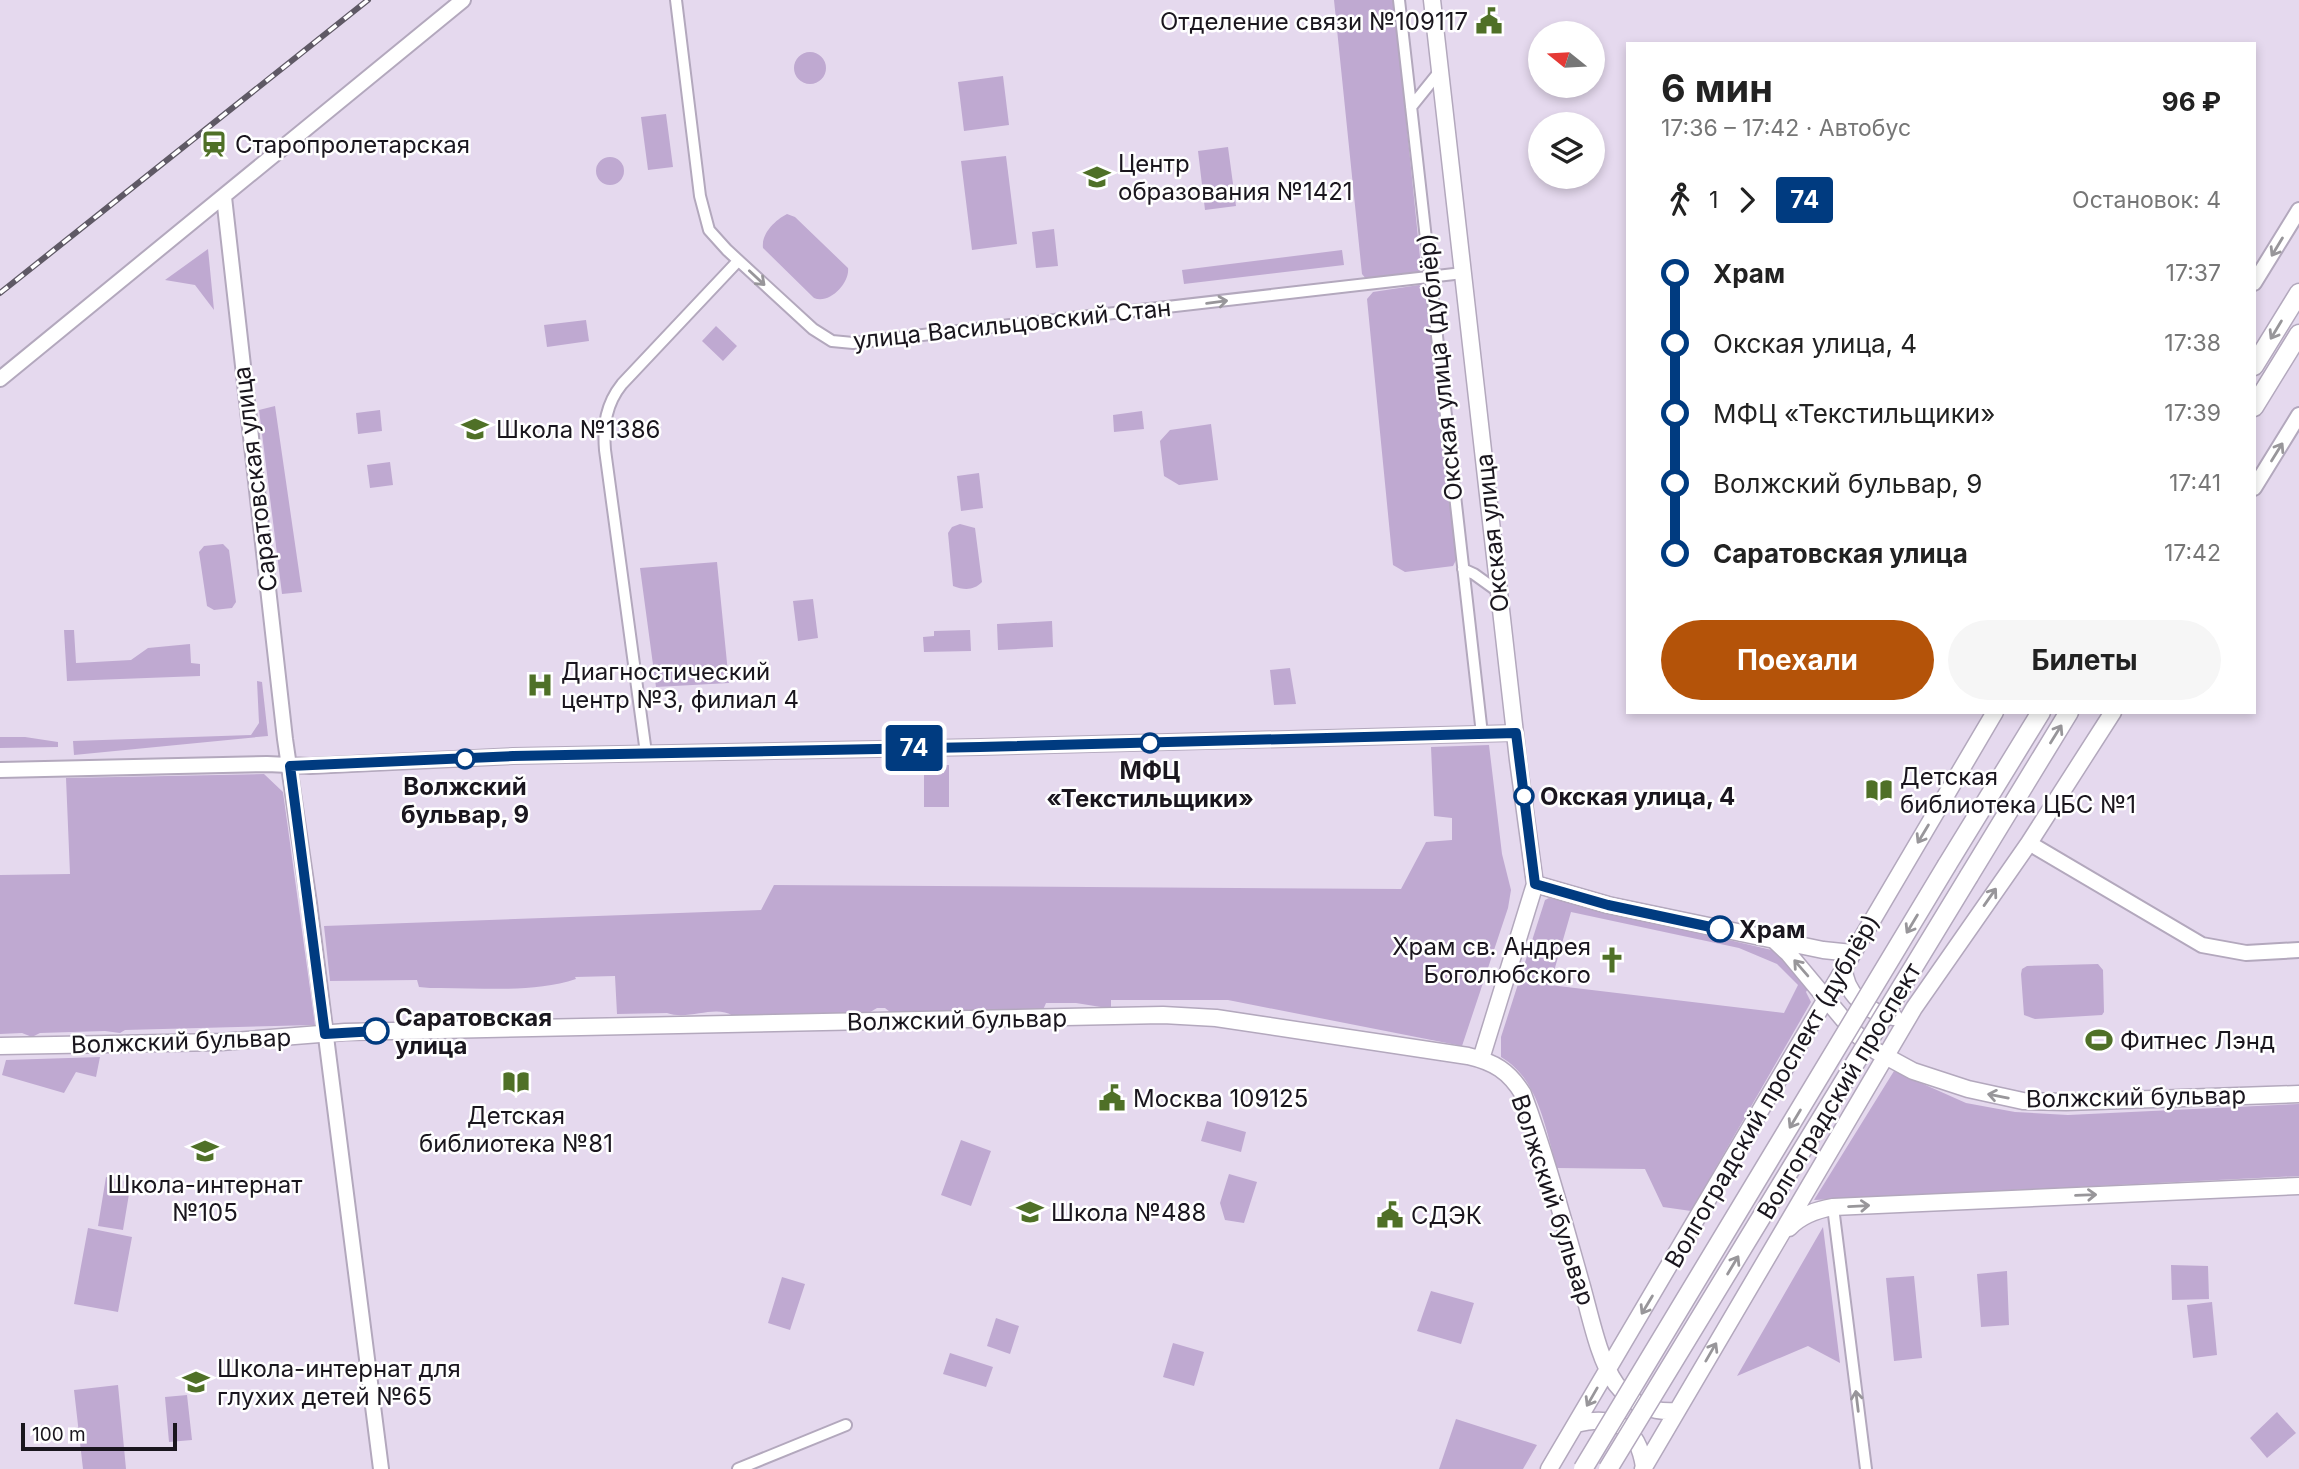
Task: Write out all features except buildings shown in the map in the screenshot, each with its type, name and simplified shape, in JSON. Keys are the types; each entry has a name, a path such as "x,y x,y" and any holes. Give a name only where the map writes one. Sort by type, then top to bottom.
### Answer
{"main road":[{"name":"Окская улица","path":"1432,0 1535,884 1482,1059"},
{"path":"2256,363 2299,293"},
{"path":"2256,404 2299,334"},
{"name":"Волгоградский проспект (дублёр)","path":"1549,1469 1994,714"},
{"name":"Волгоградский проспект","path":"1583,1469 2039,714"},
{"name":"Волгоградский проспект","path":"1608,1469 2068,714"},
{"path":"1644,1468 1911,1013 2029,842 2112,714"},
{"path":"1535,884 1608,905 1774,940 1848,960 1844,976 1849,989 1872,1010 1892,1017 1911,1013"},
{"name":"Волжский бульвар","path":"1774,940 1853,1031 1885,1057 1913,1071 1968,1089 2023,1101 2119,1102 2299,1094"},
{"name":"Волжский бульвар","path":"0,1046 220,1042 325,1034 1185,1016 1240,1021 1482,1059 1502,1069 1523,1094 1608,1369 1616,1384 1632,1399 1652,1410 1677,1411"},
{"path":"1777,1240 1797,1219 1833,1208 2299,1186"},
{"path":"1576,1424 1605,1420 1624,1427 1638,1441 1644,1468"}],"street":[{"path":"0,379 463,0"},
{"name":"улица Васильцовский Стан","path":"676,0 703,211 713,236 813,330 832,341 845,343 1463,273"},
{"name":"Окская улица (дублёр)","path":"1399,0 1482,734"},
{"path":"1411,107 1440,71"},
{"name":"Саратовская улица","path":"224,197 285,738 381,1469"},
{"path":"2256,280 2299,210"},
{"path":"646,754 605,450 606,416 611,401 622,384 738,261"},
{"path":"2256,485 2299,415"},
{"path":"1463,569 1499,592"},
{"path":"0,770 290,766 513,756 1516,733"},
{"path":"2029,842 2203,945 2246,953 2299,950"},
{"path":"1833,1208 1866,1469"},
{"path":"738,1469 846,1425"}],"shaded area":[{"path":"1334,0 1394,0 1421,267 1416,274 1367,280 1362,274"},
{"path":"810,52 822,56 826,68 822,80 810,84 798,80 794,68 798,56"},
{"path":"1003,76 1009,125 964,131 958,82"},
{"path":"666,114 673,167 648,170 641,117"},
{"path":"1228,147 1236,206 1205,210 1198,151"},
{"path":"1006,156 1017,244 972,250 961,161"},
{"path":"610,157 620,161 624,171 620,181 610,185 600,181 596,171 600,161"},
{"path":"787,214 795,217 848,268 846,280 832,296 814,298 763,248 764,238 770,228"},
{"path":"1054,229 1058,266 1036,268 1032,232"},
{"path":"208,249 214,310 195,285 165,280"},
{"path":"1342,250 1344,265 1184,284 1182,270"},
{"path":"1419,285 1427,290 1458,556 1453,566 1405,572 1393,565 1367,299 1373,292"},
{"path":"586,320 589,341 547,347 544,325"},
{"path":"716,326 737,346 723,361 702,341"},
{"path":"275,406 302,592 282,594 259,410"},
{"path":"380,410 382,431 358,434 356,413"},
{"path":"1142,411 1144,429 1114,432 1113,415"},
{"path":"1211,424 1218,480 1179,485 1164,476 1160,441 1170,430"},
{"path":"390,462 393,485 370,488 367,465"},
{"path":"979,473 983,508 961,511 957,476"},
{"path":"960,524 975,528 982,582 968,589 953,586 948,533 952,527"},
{"path":"223,544 229,550 236,602 232,608 214,610 207,606 199,552 204,546"},
{"path":"717,562 729,683 656,687 640,568"},
{"path":"813,599 818,638 798,641 793,601"},
{"path":"1052,621 1053,647 998,650 997,624"},
{"path":"64,630 74,630 76,663 131,660 148,648 190,644 191,663 200,664 200,676 67,681"},
{"path":"970,630 971,651 924,652 923,637 934,636 934,631"},
{"path":"1290,668 1296,704 1274,705 1270,670"},
{"path":"257,681 262,682 268,736 74,755 73,741 251,735 259,723"},
{"path":"0,737 25,737 58,742 58,747 0,748"},
{"path":"1489,745 1502,854 1511,890 1508,908 1462,1046 1228,1000 1111,1000 1111,1007 1107,1008 1076,1003 1046,1003 1043,1010 1005,1012 996,1009 983,1014 966,1010 946,1014 937,1011 895,1016 885,1008 877,1008 862,1017 800,1019 787,1014 733,1016 718,1012 684,1015 617,1014 615,976 575,977 576,979 559,984 504,989 419,987 417,980 330,981 324,926 761,910 774,885 1401,889 1426,842 1452,840 1452,818 1434,816 1431,747"},
{"path":"949,765 949,807 924,807 924,766"},
{"path":"264,774 283,792 315,1025 125,1030 120,1033 40,1033 32,1037 22,1033 0,1034 0,875 70,874 66,778"},
{"path":"1549,898 1776,951 1809,987 1806,992 1811,1002 1691,1211 1663,1207 1645,1169 1557,1168 1539,1106 1532,1092 1514,1066 1501,1057 1501,1037 1545,900","holes":["1571,912 1739,948 1777,964 1798,985 1784,1013 1550,985"]},
{"path":"2098,964 2103,970 2102,1015 2035,1019 2024,1015 2022,969 2027,966"},
{"path":"100,1057 96,1077 76,1072 64,1093 2,1075 6,1060"},
{"path":"1894,1071 1966,1103 2015,1112 2068,1115 2299,1104 2299,1176 1814,1200"},
{"path":"1207,1121 1246,1132 1241,1152 1201,1141"},
{"path":"961,1140 991,1151 971,1206 941,1195"},
{"path":"1229,1174 1257,1182 1244,1223 1225,1220 1220,1203"},
{"path":"106,1177 131,1182 123,1230 98,1226"},
{"path":"1823,1227 1840,1363 1808,1346 1737,1376"},
{"path":"88,1228 132,1237 118,1312 74,1304"},
{"path":"2171,1265 2208,1266 2209,1299 2172,1300"},
{"path":"2007,1271 2009,1325 1981,1327 1977,1274"},
{"path":"1914,1276 1922,1358 1894,1361 1886,1278"},
{"path":"782,1277 805,1284 790,1330 768,1323"},
{"path":"1431,1291 1474,1303 1461,1344 1417,1331"},
{"path":"2212,1302 2217,1355 2193,1358 2187,1305"},
{"path":"996,1318 1019,1326 1010,1354 987,1346"},
{"path":"1173,1343 1204,1352 1194,1386 1163,1377"},
{"path":"950,1353 993,1367 986,1387 943,1374"},
{"path":"118,1385 126,1469 83,1469 74,1390"},
{"path":"187,1395 192,1440 169,1442 165,1397"},
{"path":"2277,1412 2296,1433 2267,1458 2250,1438"},
{"path":"1456,1419 1537,1445 1523,1469 1439,1469"}],"railway":[{"path":"0,293 368,0"}],"bus line":[{"name":"74","path":"376,1031 325,1034 290,766 513,756 1516,733 1535,884 1608,905 1720,929"}],"place":[{"name":"Отделение связи №109117","path":"1489,21"},
{"name":"Старопролетарская","path":"214,144"},
{"name":"Центр образования №1421","path":"1097,177"},
{"name":"Школа №1386","path":"475,429"},
{"name":"Диагностический центр №3, филиал 4","path":"540,685"},
{"name":"МФЦ «Текстильщики»","path":"1150,743"},
{"name":"Волжский бульвар, 9","path":"465,759"},
{"name":"Детская библиотека ЦБС №1","path":"1879,790"},
{"name":"Окская улица, 4","path":"1524,796"},
{"name":"Храм","path":"1720,929"},
{"name":"Храм св. Андрея Боголюбского","path":"1612,960"},
{"name":"Саратовская улица","path":"376,1031"},
{"name":"Фитнес Лэнд","path":"2099,1040"},
{"name":"Детская библиотека №81","path":"516,1082"},
{"name":"Москва 109125","path":"1112,1098"},
{"name":"Школа-интернат №105","path":"205,1151"},
{"name":"Школа №488","path":"1030,1212"},
{"name":"СДЭК","path":"1390,1215"},
{"name":"Школа-интернат для глухих детей №65","path":"196,1382"}]}
